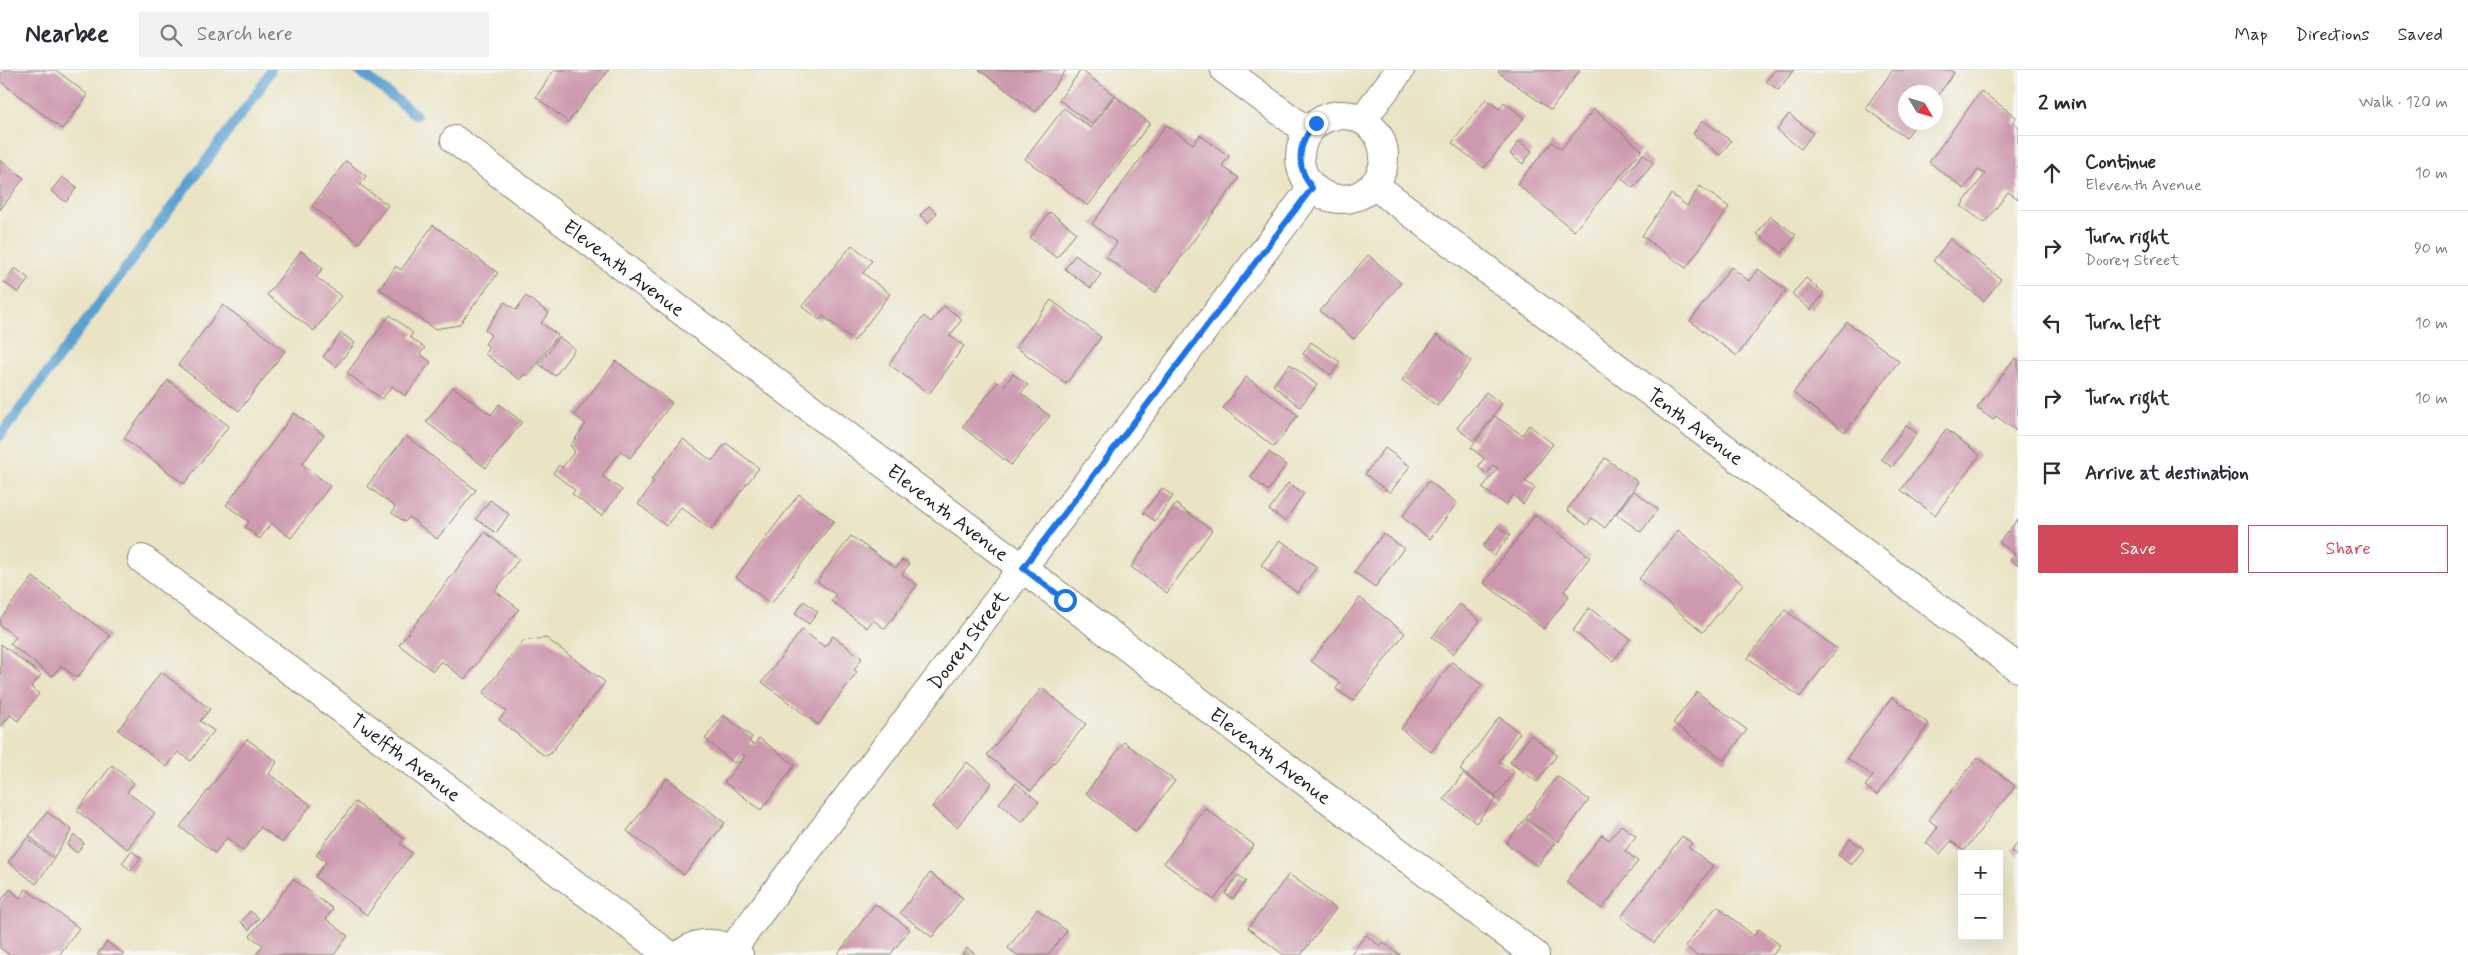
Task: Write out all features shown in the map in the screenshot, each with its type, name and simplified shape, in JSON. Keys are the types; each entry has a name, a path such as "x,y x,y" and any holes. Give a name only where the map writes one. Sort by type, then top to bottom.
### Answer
{"street":[{"path":"1225,70 1308,132"},
{"path":"1362,120 1400,70"},
{"path":"1351,115 1373,127 1384,150 1384,162 1374,185 1363,194 1350,199 1337,199 1323,195 1312,188 1300,167 1301,149 1308,132 1316,123 1327,117 1351,115"},
{"name":"Eleventh Avenue","path":"455,140 1535,955"},
{"name":"Tenth Avenue","path":"1374,185 2018,668"},
{"name":"Doorey Street","path":"735,952 1023,568 1312,188"},
{"name":"Twelfth Avenue","path":"142,559 669,955"},
{"path":"681,955 696,946 708,943 720,944 735,952"}],"building":[{"path":"4,70 56,70 88,95 62,129 0,81 0,75"},
{"path":"554,70 609,70 568,122 536,97"},
{"path":"979,70 1066,70 1036,112"},
{"path":"1081,70 1114,95 1092,124 1059,100"},
{"path":"1499,70 1580,70 1551,110 1498,72"},
{"path":"1775,70 1794,70 1778,90 1766,81"},
{"path":"1893,70 1950,70 1954,73 1943,88 1943,85 1898,85 1898,130 1912,130 1906,138 1865,108"},
{"path":"1981,91 2016,117 2013,122 2018,126 2018,199 2008,192 1985,223 1961,206 1985,174 1978,170 1964,189 1929,162"},
{"path":"1115,96 1150,123 1088,206 1025,159 1064,108 1091,128"},
{"path":"1486,99 1499,109 1504,102 1524,118 1484,168 1452,143"},
{"path":"1594,109 1642,150 1574,231 1517,184 1552,142 1561,149"},
{"path":"1789,114 1813,133 1801,149 1777,130"},
{"path":"1703,120 1731,141 1720,155 1693,134"},
{"path":"1166,125 1193,144 1200,135 1229,156 1222,166 1239,178 1155,293 1106,257 1117,243 1092,224"},
{"path":"1519,141 1532,151 1523,164 1510,154"},
{"path":"1643,154 1654,163 1633,188 1622,179"},
{"path":"0,160 24,178 0,210"},
{"path":"346,161 366,176 360,185 388,205 359,243 312,206"},
{"path":"62,177 77,187 66,202 51,191"},
{"path":"1700,186 1729,207 1686,268 1642,236 1671,194 1687,206"},
{"path":"929,206 937,213 928,223 920,215"},
{"path":"1050,212 1076,232 1057,258 1030,238"},
{"path":"1770,216 1796,235 1782,253 1757,234"},
{"path":"433,225 498,273 459,325 434,329 380,289 396,266 401,270"},
{"path":"1950,239 2001,279 1984,301 1933,261"},
{"path":"852,245 872,261 863,273 890,294 854,341 823,316 820,320 802,306"},
{"path":"301,251 323,268 316,277 341,296 314,331 267,295"},
{"path":"1075,255 1101,274 1091,288 1065,269"},
{"path":"1368,255 1401,283 1354,339 1320,311"},
{"path":"1731,267 1749,281 1758,269 1786,290 1737,356 1690,321"},
{"path":"15,268 29,279 18,293 4,282"},
{"path":"1806,278 1824,293 1811,310 1792,294"},
{"path":"526,296 549,313 541,323 558,335 527,376 524,374 520,380 485,354 489,347 485,344 491,335 485,330 505,302 516,310"},
{"path":"1051,300 1101,337 1066,384 1016,347"},
{"path":"223,305 285,351 239,411 178,365"},
{"path":"944,306 962,319 950,336 964,346 929,394 889,364 924,316 931,322"},
{"path":"390,315 413,333 410,337 425,348 420,354 431,362 405,396 392,386 382,399 347,373"},
{"path":"1847,322 1899,361 1845,432 1793,393"},
{"path":"341,333 355,343 336,367 323,357"},
{"path":"1437,335 1471,361 1437,406 1402,380"},
{"path":"559,337 575,349 555,376 539,364"},
{"path":"1311,342 1340,362 1331,375 1303,354"},
{"path":"2015,358 2018,360 2018,432 1996,416 1993,420 1977,408"},
{"path":"616,361 672,403 630,458 621,451 602,476 622,490 602,516 572,494 575,490 553,473 559,465 562,468 575,451 570,446 586,424 574,415"},
{"path":"1290,364 1317,385 1300,407 1273,385"},
{"path":"1013,374 1028,385 1021,393 1050,416 1011,465 962,427 998,382 1003,387"},
{"path":"1246,377 1298,415 1274,447 1223,408"},
{"path":"168,380 229,426 184,484 124,438"},
{"path":"453,387 491,415 499,404 522,422 486,468 426,422"},
{"path":"1486,392 1502,404 1474,441 1457,428"},
{"path":"294,413 324,435 302,464 330,486 291,538 271,523 260,539 245,527 249,522 226,505"},
{"path":"1495,416 1522,435 1529,425 1553,444 1525,481 1535,488 1523,504 1513,495 1506,505 1482,488 1498,468 1493,465 1487,474 1478,467 1484,458 1471,448"},
{"path":"1906,425 1917,433 1892,467 1881,459"},
{"path":"1946,429 1980,455 1935,515 1901,490"},
{"path":"406,436 476,490 437,539 409,517 405,522 392,513 395,507 367,486"},
{"path":"683,439 712,461 726,443 759,468 711,530 681,507 666,526 638,504 654,482 651,480"},
{"path":"1385,448 1410,466 1390,493 1365,474"},
{"path":"1269,452 1286,465 1268,491 1250,477"},
{"path":"1605,458 1638,482 1605,528 1592,518 1587,525 1567,510"},
{"path":"1429,481 1457,503 1430,539 1402,517"},
{"path":"1288,483 1304,493 1285,521 1269,510"},
{"path":"1162,488 1173,496 1155,521 1143,513"},
{"path":"1634,491 1658,509 1641,532 1616,514"},
{"path":"799,494 834,521 771,604 736,577"},
{"path":"490,500 509,514 496,533 476,519"},
{"path":"1176,504 1212,530 1167,593 1131,567"},
{"path":"1535,515 1590,557 1564,591 1569,596 1544,629 1484,583"},
{"path":"2018,519 2017,565 2010,560 2015,554 1999,542"},
{"path":"1498,526 1510,535 1494,556 1483,547"},
{"path":"1678,530 1743,584 1703,632 1639,579"},
{"path":"485,532 519,559 495,591 519,609 465,679 441,661 433,671 399,645"},
{"path":"1383,534 1404,548 1375,587 1354,572"},
{"path":"851,536 896,568 902,560 909,564 902,574 917,585 885,629 873,620 867,628 831,601 836,595 817,581"},
{"path":"1280,540 1317,567 1297,593 1261,565"},
{"path":"33,577 110,636 77,678 61,666 52,676 10,644 16,637 0,625 0,619"},
{"path":"1360,598 1405,633 1353,701 1336,689 1340,683 1311,661"},
{"path":"804,601 818,612 809,624 795,614"},
{"path":"1460,604 1480,621 1453,654 1432,637"},
{"path":"1589,608 1630,639 1613,661 1573,631"},
{"path":"1785,610 1837,649 1800,697 1748,658"},
{"path":"802,630 825,647 833,636 862,658 854,670 857,672 818,725 762,682"},
{"path":"546,638 605,682 550,754 545,756 499,720 506,711 483,693 523,641"},
{"path":"1,644 41,675 31,687 39,694 18,721 10,715 0,728"},
{"path":"1452,662 1482,685 1431,752 1401,729"},
{"path":"161,672 210,709 200,721 214,731 191,761 178,752 167,767 118,730"},
{"path":"1042,688 1086,724 1031,791 987,755"},
{"path":"1697,692 1747,730 1724,760 1673,723"},
{"path":"1892,697 1929,724 1877,795 1865,786 1873,776 1847,758"},
{"path":"723,715 752,737 749,742 754,745 759,738 795,765 761,810 724,782 745,756 741,754 734,763 705,739"},
{"path":"1499,717 1520,733 1499,761 1514,772 1496,796 1460,770"},
{"path":"1531,735 1557,755 1537,782 1510,762"},
{"path":"247,739 277,762 269,774 311,805 282,843 261,827 243,851 227,838 215,853 180,827"},
{"path":"1124,742 1175,781 1136,832 1086,793"},
{"path":"1978,757 2015,786 1965,850 1951,841 1940,854 1926,843 1938,827 1929,820"},
{"path":"967,762 992,783 957,827 932,807"},
{"path":"112,765 134,783 127,792 155,813 127,849 77,811"},
{"path":"1463,774 1496,798 1476,823 1444,799"},
{"path":"1557,776 1589,800 1558,842 1526,818"},
{"path":"667,778 725,823 684,875 627,831"},
{"path":"1016,783 1039,802 1022,822 999,803"},
{"path":"355,802 404,839 400,844 412,853 367,915 315,877 326,862 316,855"},
{"path":"1205,808 1254,845 1214,900 1164,863"},
{"path":"47,812 72,830 54,857 29,836"},
{"path":"1525,819 1555,843 1537,866 1506,843"},
{"path":"1621,825 1636,836 1625,851 1638,861 1602,909 1566,882 1602,835 1609,840"},
{"path":"74,835 84,843 77,853 67,845"},
{"path":"1682,836 1692,843 1688,847 1713,866 1654,943 1621,917"},
{"path":"27,838 54,859 36,884 8,862"},
{"path":"1850,839 1864,849 1851,865 1838,855"},
{"path":"2018,842 2018,857 2011,851"},
{"path":"131,851 141,858 131,871 122,863"},
{"path":"930,873 963,898 932,937 900,913"},
{"path":"1289,874 1336,909 1301,955 1284,955 1248,928"},
{"path":"1238,875 1246,881 1233,899 1225,894"},
{"path":"293,879 333,909 326,919 348,936 334,955 256,955 263,945 250,936"},
{"path":"10,889 20,898 26,889 79,928 59,955 10,955 0,948 0,902"},
{"path":"875,904 910,929 890,955 837,955"},
{"path":"1717,906 1754,936 1759,929 1780,945 1773,955 1696,955 1685,946"},
{"path":"1037,909 1067,931 1048,955 1017,955 1008,948"},
{"path":"250,911 259,918 249,930 241,922"},
{"path":"1366,935 1380,946 1383,942 1400,955 1350,955"},
{"path":"107,942 125,955 97,955"},
{"path":"967,948 976,955 962,955"}],"waterway":[{"path":"0,436 257,93 271,70"},
{"path":"358,70 416,115"}],"route":[{"path":"1065,600 1023,568 1312,188 1300,167 1300,154 1302,143 1316,123"}]}
